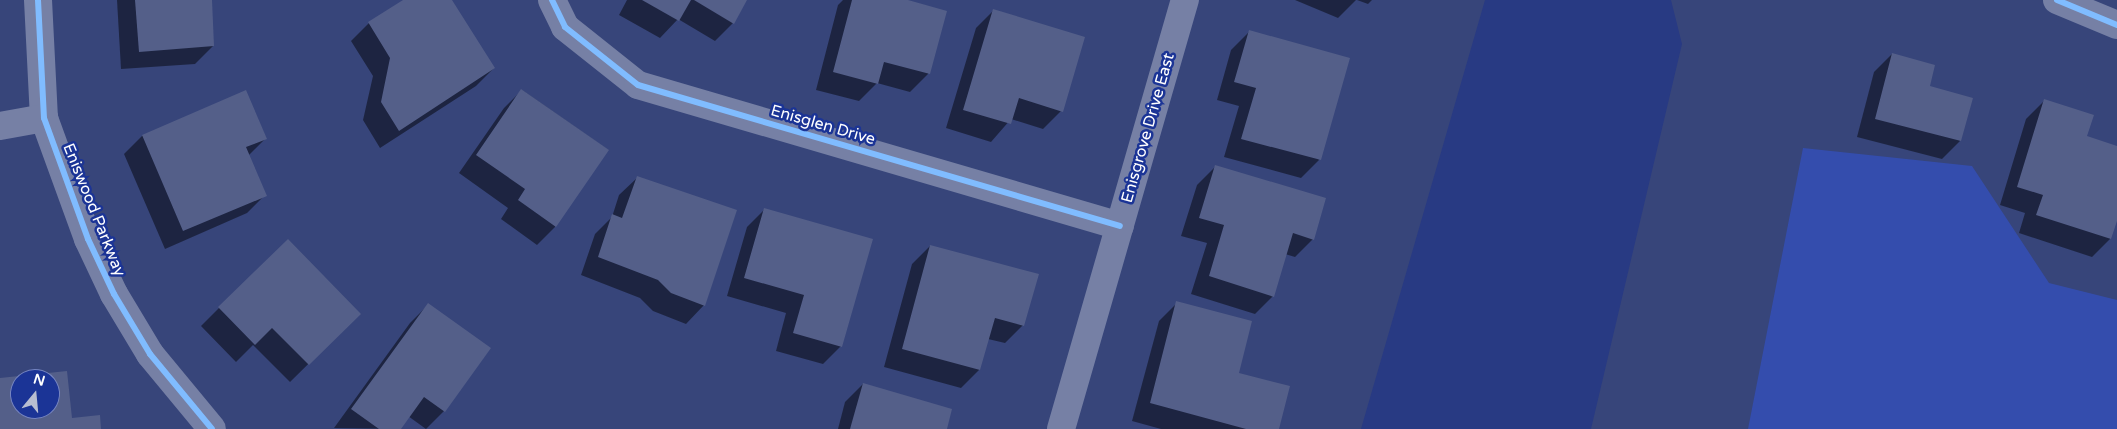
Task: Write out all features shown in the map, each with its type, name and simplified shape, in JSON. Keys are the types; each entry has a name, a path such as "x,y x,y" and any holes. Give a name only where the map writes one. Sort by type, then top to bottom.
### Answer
{"street":[{"name":"Eniswood Parkway","path":"38,0 44,118 88,239 114,294 150,354 212,429"},
{"name":"Enisglen Drive","path":"552,0 564,27 638,85 1120,226"},
{"name":"Enisgrove Drive East","path":"1061,429 1184,0"},
{"path":"2057,0 2117,25"},
{"path":"0,126 44,118"}],"shaded area":[{"path":"1485,0 1671,0 1682,44 1591,429 1361,429"},
{"path":"1803,148 1972,166 2049,283 2117,300 2117,429 1748,429"}],"building":[{"path":"135,0 212,0 214,46 139,52"},
{"path":"403,0 452,0 495,68 399,131 381,102 390,58 368,22"},
{"path":"642,0 691,0 679,21"},
{"path":"694,0 747,0 734,24"},
{"path":"852,0 908,0 947,11 930,74 884,62 878,84 833,72"},
{"path":"993,9 1085,37 1063,112 1019,98 1011,124 963,110"},
{"path":"1249,30 1350,58 1321,160 1241,139 1256,88 1234,82"},
{"path":"1892,53 1935,65 1930,86 1973,98 1961,141 1875,119"},
{"path":"521,89 609,150 556,227 518,200 525,189 476,155"},
{"path":"246,90 267,139 246,147 267,196 183,231 142,135"},
{"path":"2044,99 2094,115 2087,136 2117,146 2117,221 2111,239 2036,215 2043,195 2017,187"},
{"path":"1215,165 1326,198 1314,240 1293,233 1274,297 1209,276 1224,225 1199,218"},
{"path":"637,176 737,210 705,306 671,293 658,280 598,257 612,214 622,218"},
{"path":"764,208 873,239 842,347 793,333 804,295 744,278"},
{"path":"288,239 361,314 309,365 272,328 255,345 218,307"},
{"path":"930,245 1039,274 1024,326 995,318 980,370 902,349"},
{"path":"1176,301 1252,321 1239,373 1290,386 1279,429 1246,429 1150,403"},
{"path":"428,303 491,348 445,412 424,397 401,429 379,429 351,409"},
{"path":"67,371 72,418 100,415 101,429 0,429 0,378 10,377 10,419 60,419 60,372"},
{"path":"863,383 952,409 947,429 850,429"}],"cycle path":[{"path":"38,0 44,118 88,239 114,294 150,354 212,429"},
{"path":"552,0 565,27 638,85 1120,226"},
{"path":"2057,0 2117,25"}]}
